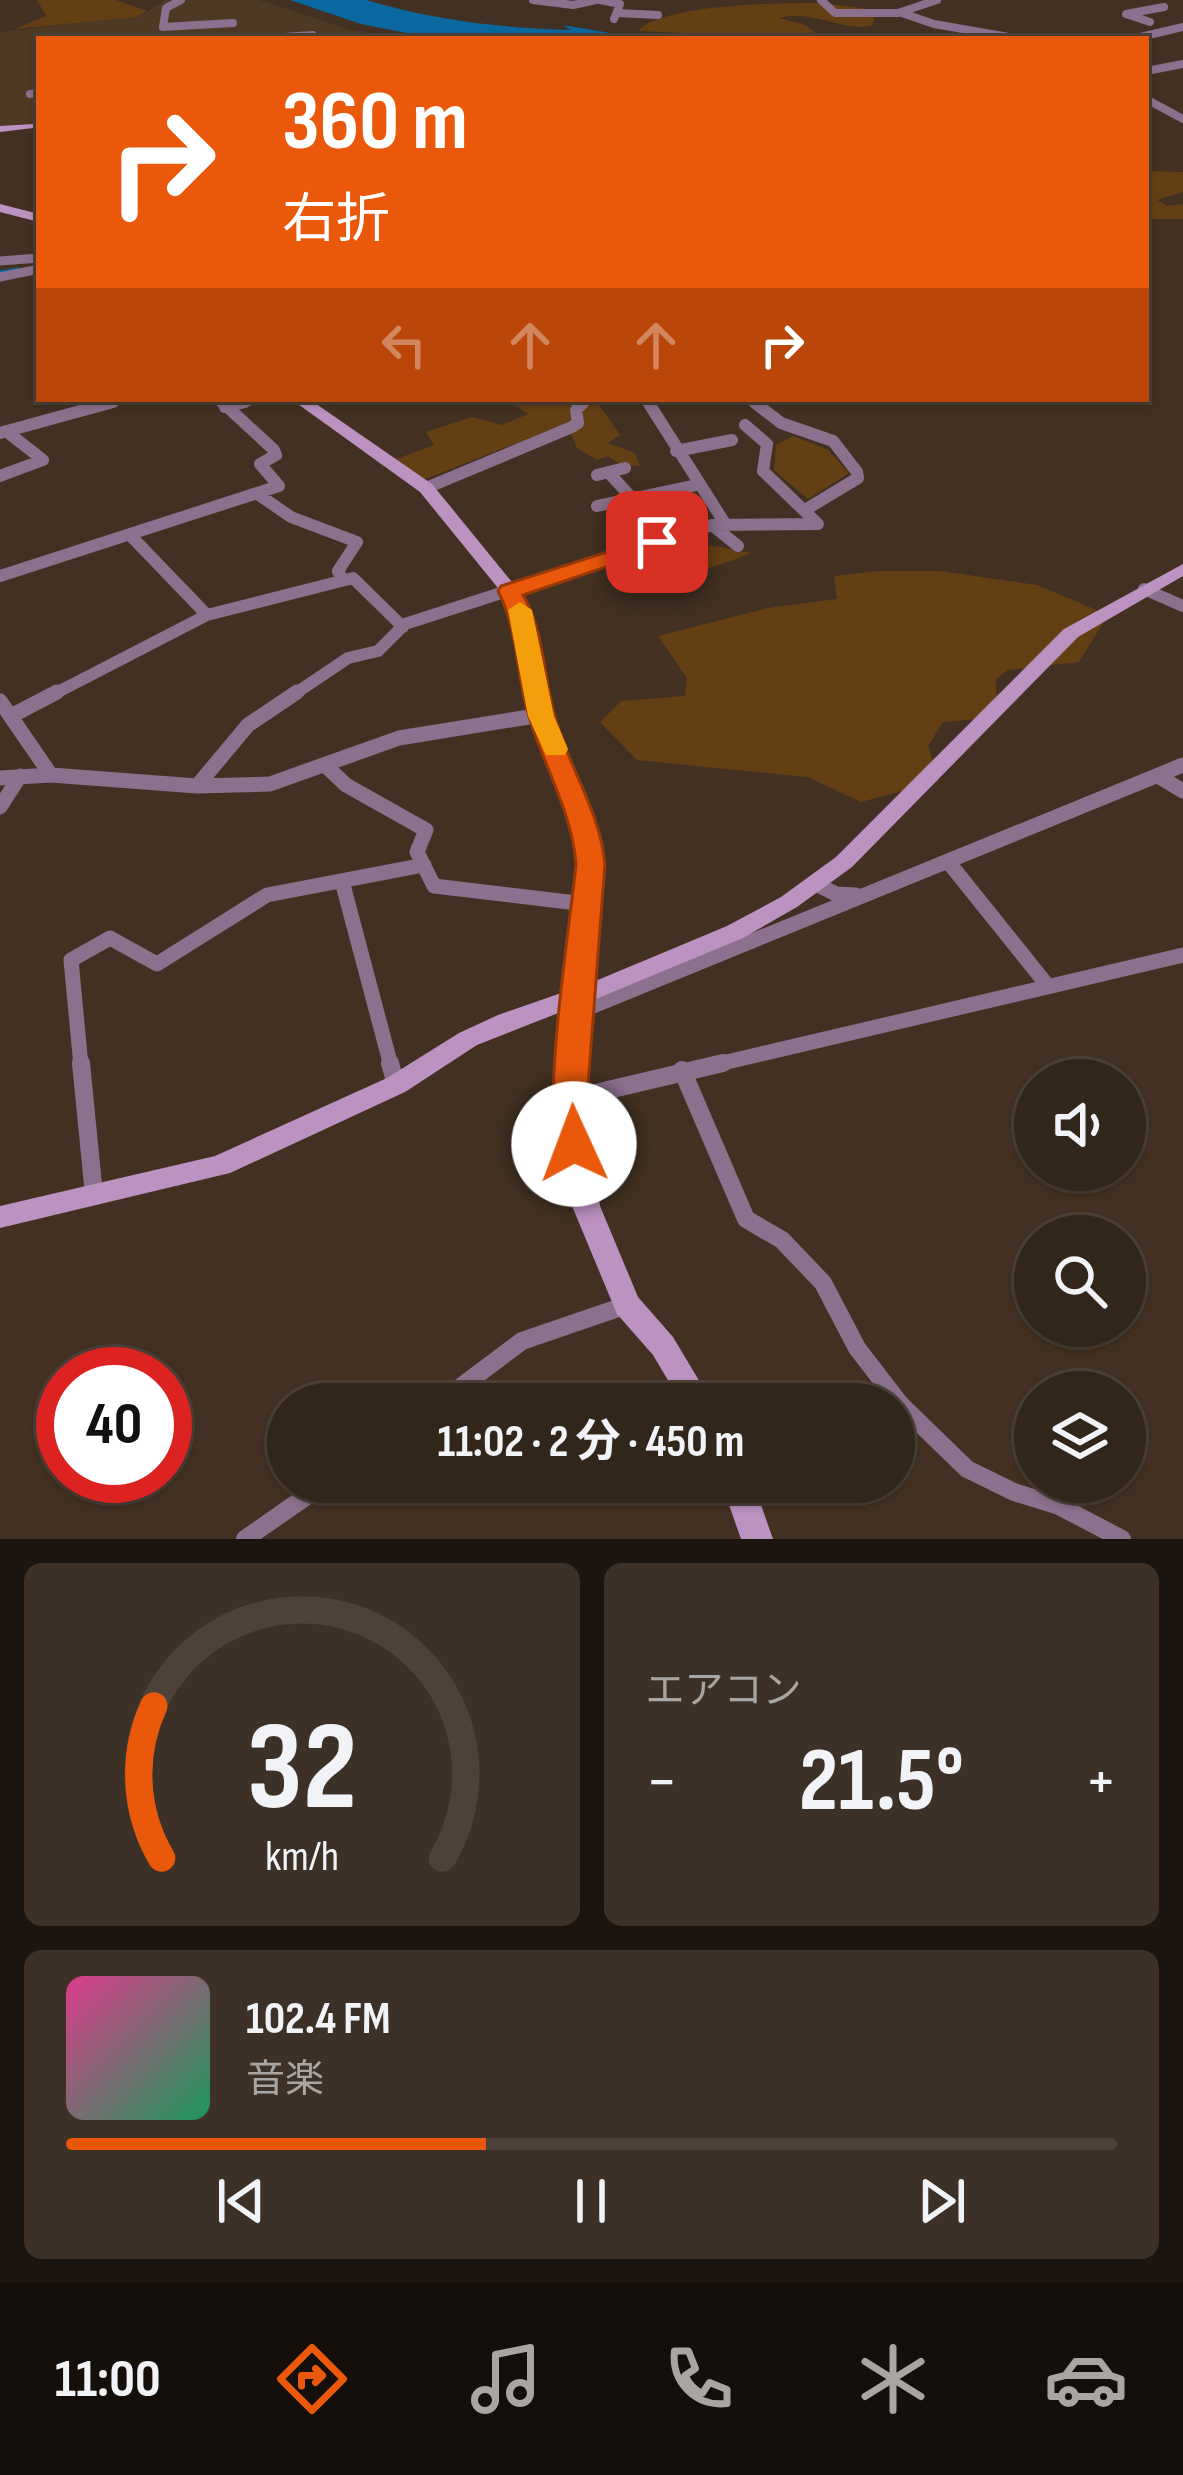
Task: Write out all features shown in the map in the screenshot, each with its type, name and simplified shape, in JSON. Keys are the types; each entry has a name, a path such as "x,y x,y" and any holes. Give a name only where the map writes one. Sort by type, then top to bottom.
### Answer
{"street":[{"path":"181,0 166,8 164,27 233,22"},
{"path":"533,0 573,5 598,0 620,4 615,17 658,15"},
{"path":"821,0 835,13 902,13 934,24 1004,36"},
{"path":"902,13 937,0"},
{"path":"1151,0 1182,21"},
{"path":"1164,7 1126,14 1145,22 1182,21"},
{"path":"1147,10 1182,21"},
{"path":"1140,36 1182,21"},
{"path":"149,22 163,22"},
{"path":"1149,70 1183,64"},
{"path":"1149,101 1183,119"},
{"path":"1169,111 1183,105"},
{"path":"0,128 29,126"},
{"path":"0,208 36,217"},
{"path":"0,269 36,264"},
{"path":"3,432 114,402"},
{"path":"303,402 426,488 510,591 523,616 541,716 588,836 591,864 570,1099 586,1206 627,1305 663,1346 685,1383"},
{"path":"426,488 572,427 578,423 576,410 584,402"},
{"path":"648,402 718,524 738,546"},
{"path":"754,402 781,422 833,442 857,472 858,478 848,486 805,510"},
{"path":"0,576 279,486 260,464 276,454 222,403"},
{"path":"197,786 248,724 348,658 378,651 403,627 718,524 818,524 764,471 766,444 745,425"},
{"path":"0,476 43,460 3,432"},
{"path":"676,451 732,440"},
{"path":"625,468 602,474 631,497"},
{"path":"597,506 697,485"},
{"path":"259,495 291,517 357,542 338,571 342,578"},
{"path":"615,502 657,542"},
{"path":"130,535 207,615"},
{"path":"576,1005 735,932 816,884 844,862 1071,633 1183,569"},
{"path":"10,716 207,615 342,578 353,578 403,627"},
{"path":"1144,589 1183,606"},
{"path":"0,701 51,775"},
{"path":"0,778 51,775 197,786 270,784 430,731 541,716"},
{"path":"816,884 836,894 856,895 950,865 1183,765"},
{"path":"326,766 346,784 426,830 417,852 434,886 585,904"},
{"path":"0,807 20,776"},
{"path":"1159,776 1183,791"},
{"path":"94,1195 71,960 110,938 157,964 267,895 424,865"},
{"path":"950,865 1047,985"},
{"path":"342,881 396,1085"},
{"path":"0,1217 220,1165 396,1085 468,1039 535,1008 576,1005 844,905 856,895"},
{"path":"570,1099 1183,955"},
{"path":"682,1070 746,1219 768,1228 823,1283 857,1348 900,1405 968,1469 1014,1492 1059,1506 1122,1539"},
{"path":"465,1383 522,1341 627,1305"},
{"path":"245,1539 297,1503"},
{"path":"744,1503 757,1539"}],"shaded area":[{"path":"37,0 116,0 147,11 137,17 15,29 46,16"},
{"path":"165,0 259,0 351,30 391,36 36,36 36,128 0,131 0,32 141,16"},
{"path":"818,3 862,8 875,19 871,26 859,27 803,16 779,18 805,25 820,36 638,31 671,15"},
{"path":"1149,171 1183,172 1183,192 1157,200 1167,206 1183,204 1183,219 1149,219"},
{"path":"510,402 597,402 620,435 608,443 635,453 640,466 621,465 608,456 597,460 577,448 571,433 552,429 423,480 394,460 434,445 426,432 472,417 502,425 528,414"},
{"path":"793,436 828,450 849,473 808,499 774,470 776,445"},
{"path":"662,546 715,546 751,553 679,572 606,562"},
{"path":"940,571 1037,585 1108,615 1079,662 1008,670 996,679 997,717 943,722 928,746 939,781 861,802 808,777 637,760 600,722 621,701 685,696 687,678 658,636 768,608 837,599 834,576"}],"water":[{"path":"290,0 366,0 442,18 518,27 571,30 563,25 610,33 708,36 417,35 361,24"}],"waterway":[{"path":"0,272 18,269"}],"slow traffic":[{"path":"520,610 541,716 555,749"}],"route":[{"path":"574,1144 570,1099 591,864 588,836 541,716 523,616 510,591 657,542"}]}
